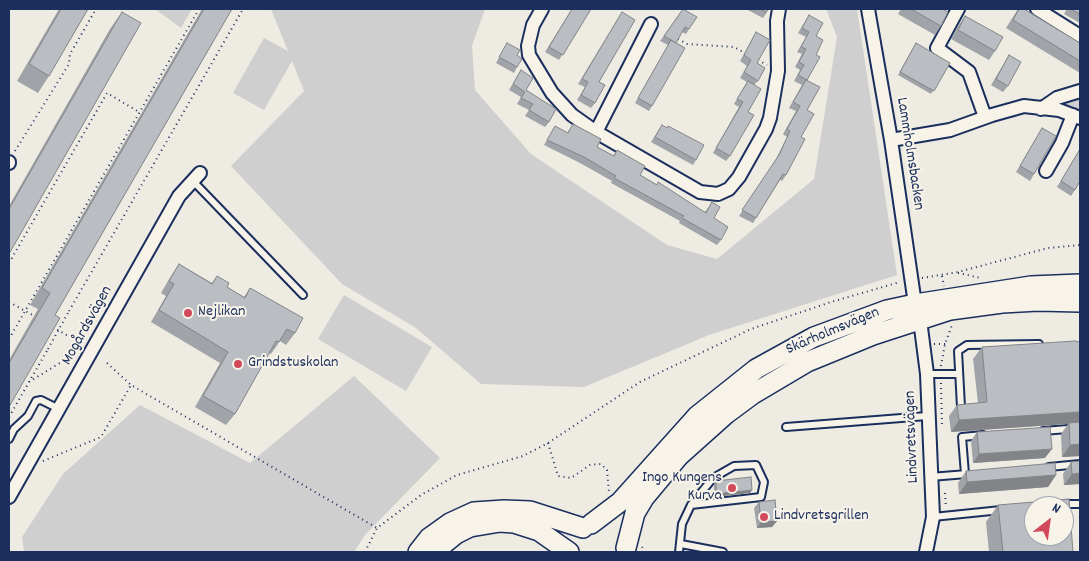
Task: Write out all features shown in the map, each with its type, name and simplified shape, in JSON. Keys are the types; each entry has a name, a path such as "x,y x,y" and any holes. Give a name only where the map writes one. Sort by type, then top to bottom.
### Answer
{"main road":[{"name":"Skärholmsvägen","path":"631,546 635,513 644,498 679,456 726,414 782,376 807,362 873,335 918,312 1030,286 1080,284"},
{"name":"Skärholmsvägen","path":"587,526 620,502 697,416 756,369 786,350 830,330 887,310 918,312 950,310 1038,300 1080,302"},
{"path":"418,552 429,538 450,523 474,512 530,511 587,526"},
{"path":"434,552 456,534 470,527 500,522 514,523 539,531 570,552 576,534 587,526 599,523 614,528 631,546"}],"street":[{"path":"542,9 531,32 528,46 530,56 552,93 572,115 596,132 700,192 718,194 729,189 739,177 766,129 778,71 777,21 779,9"},
{"name":"Lammholmsbacken","path":"868,9 891,140 911,279 918,312"},
{"path":"1037,9 1080,36"},
{"path":"956,10 937,48 969,72 986,117"},
{"path":"596,132 651,24"},
{"path":"1041,109 1058,98 1080,91"},
{"path":"891,140 950,130 1024,106 1058,110 1077,117 1046,171"},
{"name":"Mogårdsvägen","path":"9,497 60,410 179,196 196,177"},
{"name":"Lindvretsvägen","path":"918,312 927,374 927,416 933,517 926,552"}],"lane":[{"path":"196,177 303,295"},
{"path":"961,407 958,352 967,345 1047,345"},
{"path":"927,374 958,374"},
{"path":"9,439 14,429 28,416 36,401 41,400 60,410"},
{"path":"786,427 927,416"},
{"path":"1031,432 1080,428"},
{"path":"964,474 962,437 991,435"},
{"path":"1042,468 1080,464"},
{"path":"679,552 682,524 691,505 712,478 734,466 756,465 764,482 761,497 691,505"},
{"path":"930,477 974,474"},
{"path":"933,517 1005,510"},
{"path":"680,544 723,552"}],"path":[{"path":"9,163 68,64 70,54 96,9"},
{"path":"9,339 199,9"},
{"path":"9,417 243,9"},
{"path":"673,36 687,44 734,47 778,71"},
{"path":"9,263 107,93 139,112"},
{"path":"365,552 378,528 421,495 457,475 523,456 548,443 640,382 751,330 831,302 911,279 958,272 1048,248 1080,245"},
{"path":"9,302 42,321"},
{"path":"28,383 80,351 75,340 50,326"},
{"path":"924,345 945,344 941,374 942,430"},
{"path":"107,363 131,385 378,528"},
{"path":"25,468 101,437 131,385"},
{"path":"548,443 558,476 571,478 590,465 601,464 607,470 609,491 620,502"},
{"path":"944,476 947,515"},
{"path":"631,546 645,552"}],"shaded area":[{"path":"155,9 192,9 181,28"},
{"path":"271,9 485,9 472,46 475,90 531,154 667,245 717,259 814,179 837,37 826,9 857,9 897,275 709,335 584,387 481,384 416,328 342,284 231,166 304,91 292,61 264,110 233,93 264,38 288,51"},
{"path":"1080,94 1080,111 1058,101"},
{"path":"344,295 432,347 406,391 318,339"},
{"path":"354,376 440,458 365,535 354,552 24,552 22,537 63,474 140,405 250,463"}],"building":[{"path":"61,9 88,9 49,76 29,64"},
{"path":"204,9 232,9 55,315 60,318 9,407 9,363 50,293 42,288"},
{"path":"572,9 591,9 563,55 549,47"},
{"path":"683,9 697,17 689,29 685,27 676,43 664,36"},
{"path":"911,9 942,9 948,12 941,26"},
{"path":"1019,9 1024,9 1080,43 1080,61 1013,20"},
{"path":"1070,9 1080,9 1080,14"},
{"path":"122,12 141,23 9,254 9,209"},
{"path":"622,12 635,20 599,82 605,85 595,103 581,95 588,82 582,79"},
{"path":"809,15 823,23 816,36 823,40 816,55 820,57 807,80 798,75 804,65 799,62 806,49 801,47 809,32 802,28"},
{"path":"965,16 1003,37 995,51 958,30"},
{"path":"756,32 770,40 757,63 765,68 758,81 744,72 751,60 744,55"},
{"path":"671,40 685,48 652,106 638,98"},
{"path":"507,43 520,50 517,55 522,59 517,67 499,57"},
{"path":"916,43 950,63 934,91 900,72"},
{"path":"1009,55 1021,62 1008,86 996,79"},
{"path":"521,70 533,78 526,90 556,109 549,122 529,110 533,104 521,98 525,92 513,84"},
{"path":"806,80 820,87 807,110 814,114 801,137 805,139 786,175 783,174 756,218 742,210 779,155 790,131 787,129 800,106 793,102"},
{"path":"748,81 761,89 748,112 754,115 730,156 716,148 743,102 737,99"},
{"path":"573,124 601,139 597,147 614,156 617,150 645,166 640,175 657,185 658,182 706,213 712,202 720,207 714,218 728,227 721,240 682,218 684,216 614,178 616,176 584,157 547,140 555,126 568,133"},
{"path":"662,125 667,128 668,126 704,145 696,160 655,137"},
{"path":"1042,128 1056,136 1034,174 1020,166"},
{"path":"1080,149 1080,181 1075,190 1061,181"},
{"path":"179,264 212,284 217,276 229,283 227,287 245,298 250,288 303,318 295,333 287,329 279,342 276,341 235,414 203,396 228,352 159,310 174,284 169,281"},
{"path":"1080,342 1080,412 959,420 957,405 987,402 982,347"},
{"path":"1080,422 1080,444 1070,445 1069,423"},
{"path":"1050,427 1052,449 979,454 977,432"},
{"path":"1080,461 1080,473 1072,474 1071,462"},
{"path":"1055,463 1056,475 967,482 966,471"},
{"path":"751,477 752,490 716,494 716,481"},
{"path":"775,500 777,521 761,522 759,502"},
{"path":"1024,503 1024,546 1073,546 1073,552 1003,552 998,505"}],"place":[{"name":"Nejlikan","path":"188,313"},
{"name":"Grindstuskolan","path":"238,364"},
{"name":"Ingo Kungens Kurva","path":"732,488"},
{"name":"Lindvretsgrillen","path":"764,517"}]}
